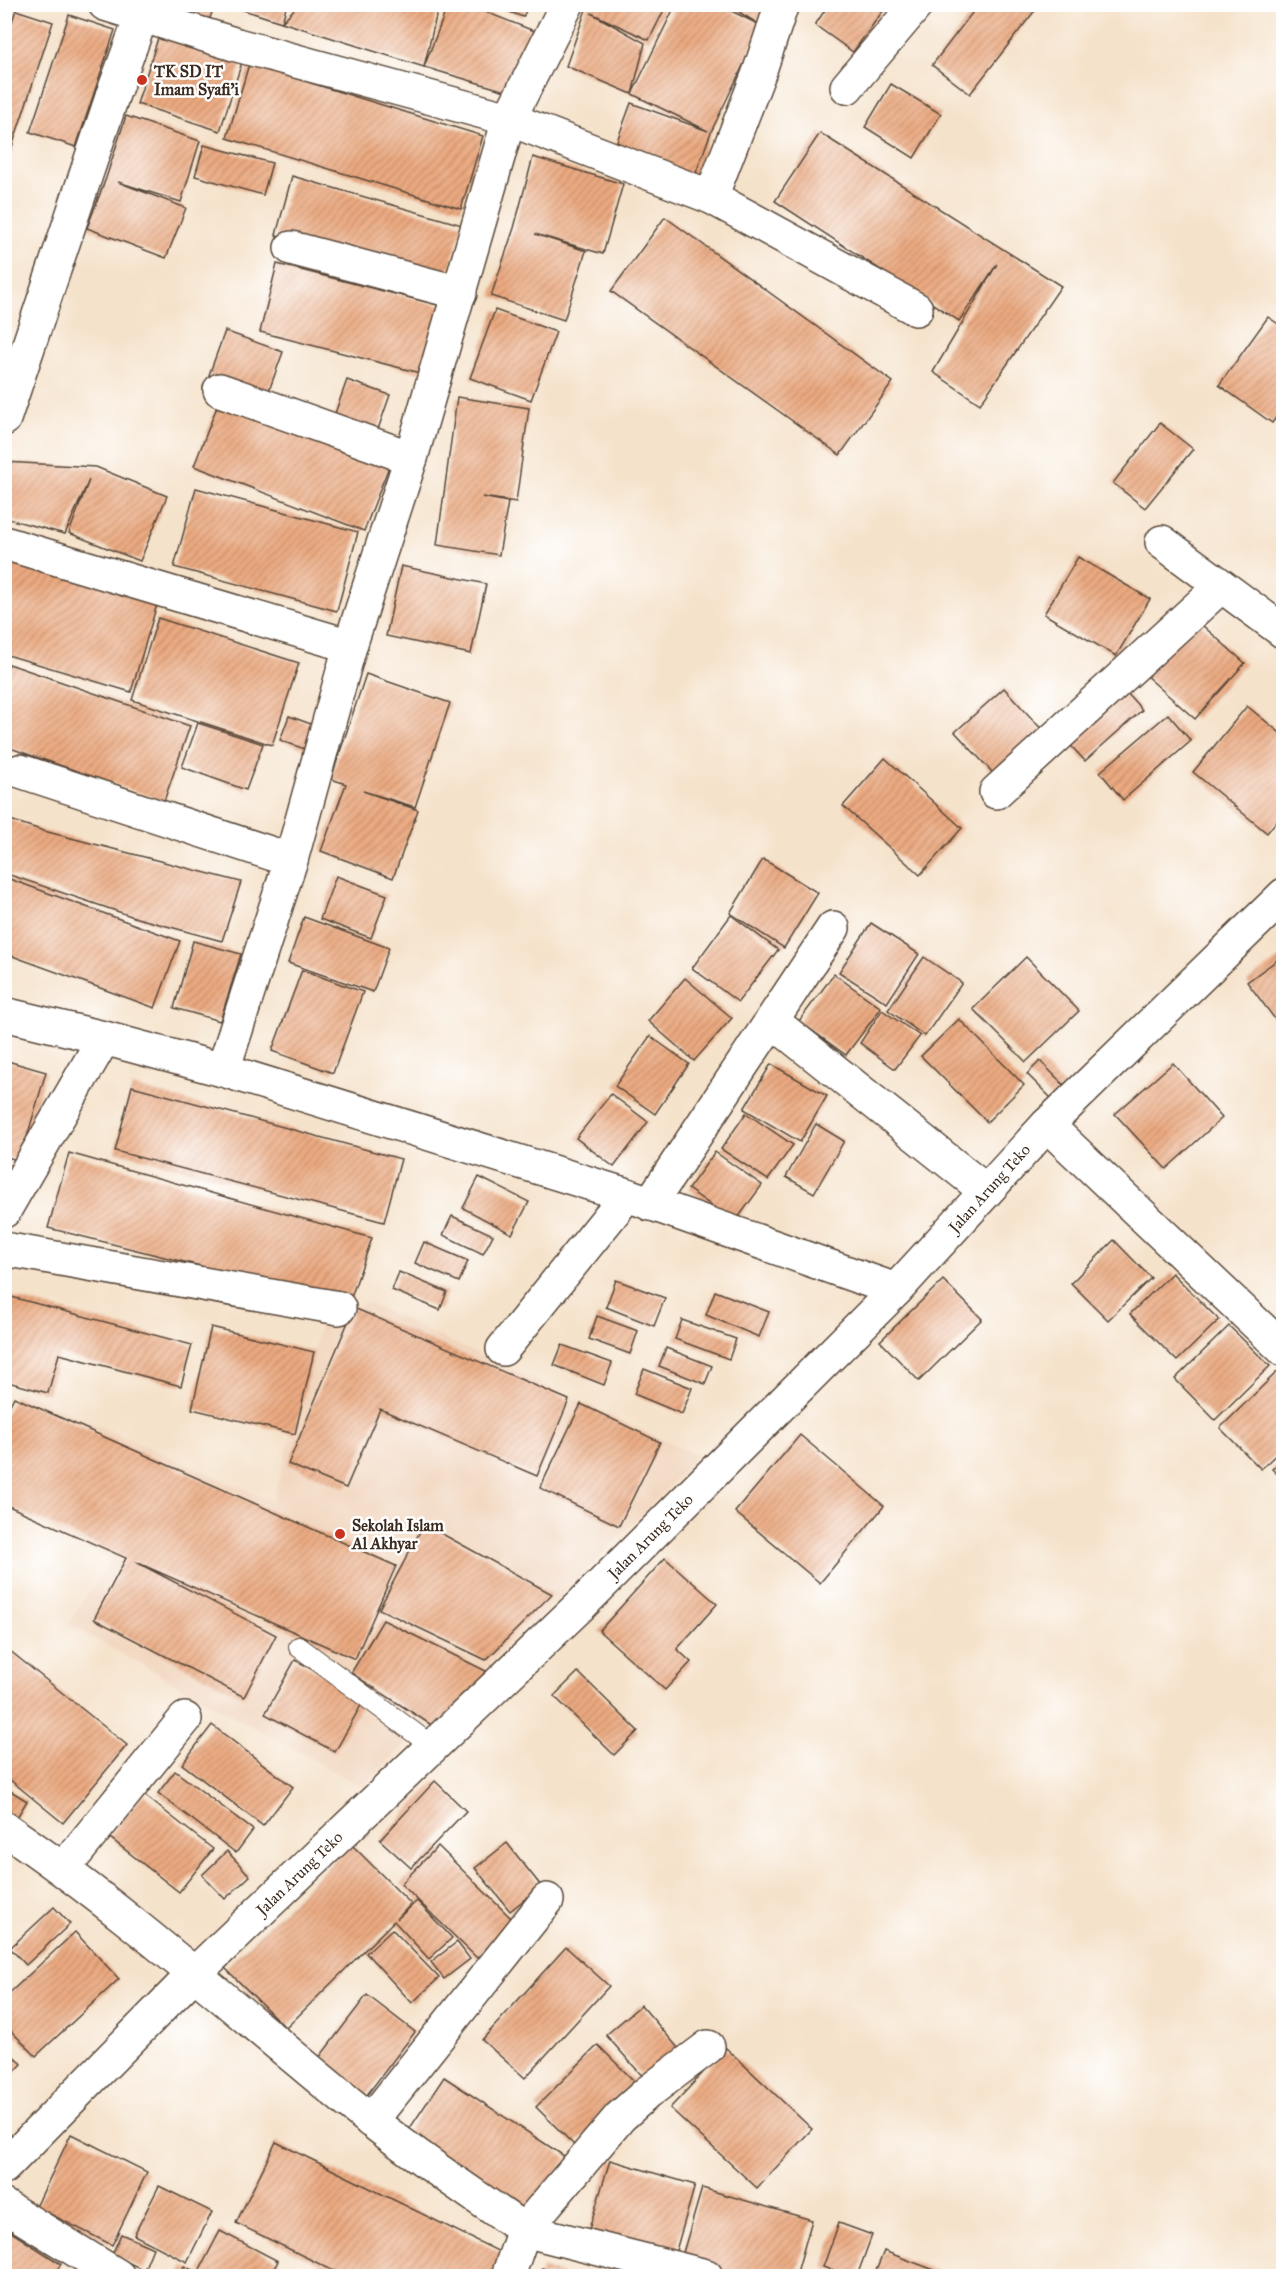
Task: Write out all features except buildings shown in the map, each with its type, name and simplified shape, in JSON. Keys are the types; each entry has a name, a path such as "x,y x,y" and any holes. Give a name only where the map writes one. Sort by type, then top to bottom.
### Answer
{"street":[{"path":"105,4 237,45 509,119 711,198 916,309"},
{"path":"224,1070 291,861 350,646 411,458 509,119 567,4"},
{"path":"711,198 759,73 782,4"},
{"path":"847,87 916,4"},
{"path":"4,420 113,94 142,15"},
{"path":"291,248 460,293"},
{"path":"220,390 411,458"},
{"path":"1162,542 1284,632"},
{"path":"4,543 350,646"},
{"path":"996,792 1221,585"},
{"path":"20,771 291,861"},
{"name":"Jalan Arung Teko","path":"4,2167 195,1973 582,1604 896,1290 1047,1125 1284,895"},
{"path":"503,1349 639,1200 772,1021 833,928"},
{"path":"4,1014 224,1070 639,1200 896,1290"},
{"path":"772,1021 986,1191"},
{"path":"4,1211 104,1038"},
{"path":"1047,1125 1284,1350"},
{"path":"4,1250 339,1308"},
{"path":"64,1868 185,1719"},
{"path":"4,1828 64,1868 195,1973 371,2121 524,2230 706,2277"},
{"path":"371,2121 547,1900"},
{"path":"508,2277 524,2230 620,2116 708,2047"},
{"path":"4,2206 118,2277"}],"lane":[{"path":"299,1647 432,1746"}],"shaded area":[{"name":"Sekolah Islam Al Akhyar","path":"367,1303 698,1456 581,1576 362,1787 68,1624 110,1561 5,1506 5,1421 18,1391 273,1502 323,1315"}],"place":[{"name":"TK SD IT Imam Syafi'i","path":"142,80"},
{"name":"Sekolah Islam Al Akhyar","path":"340,1534"}]}
